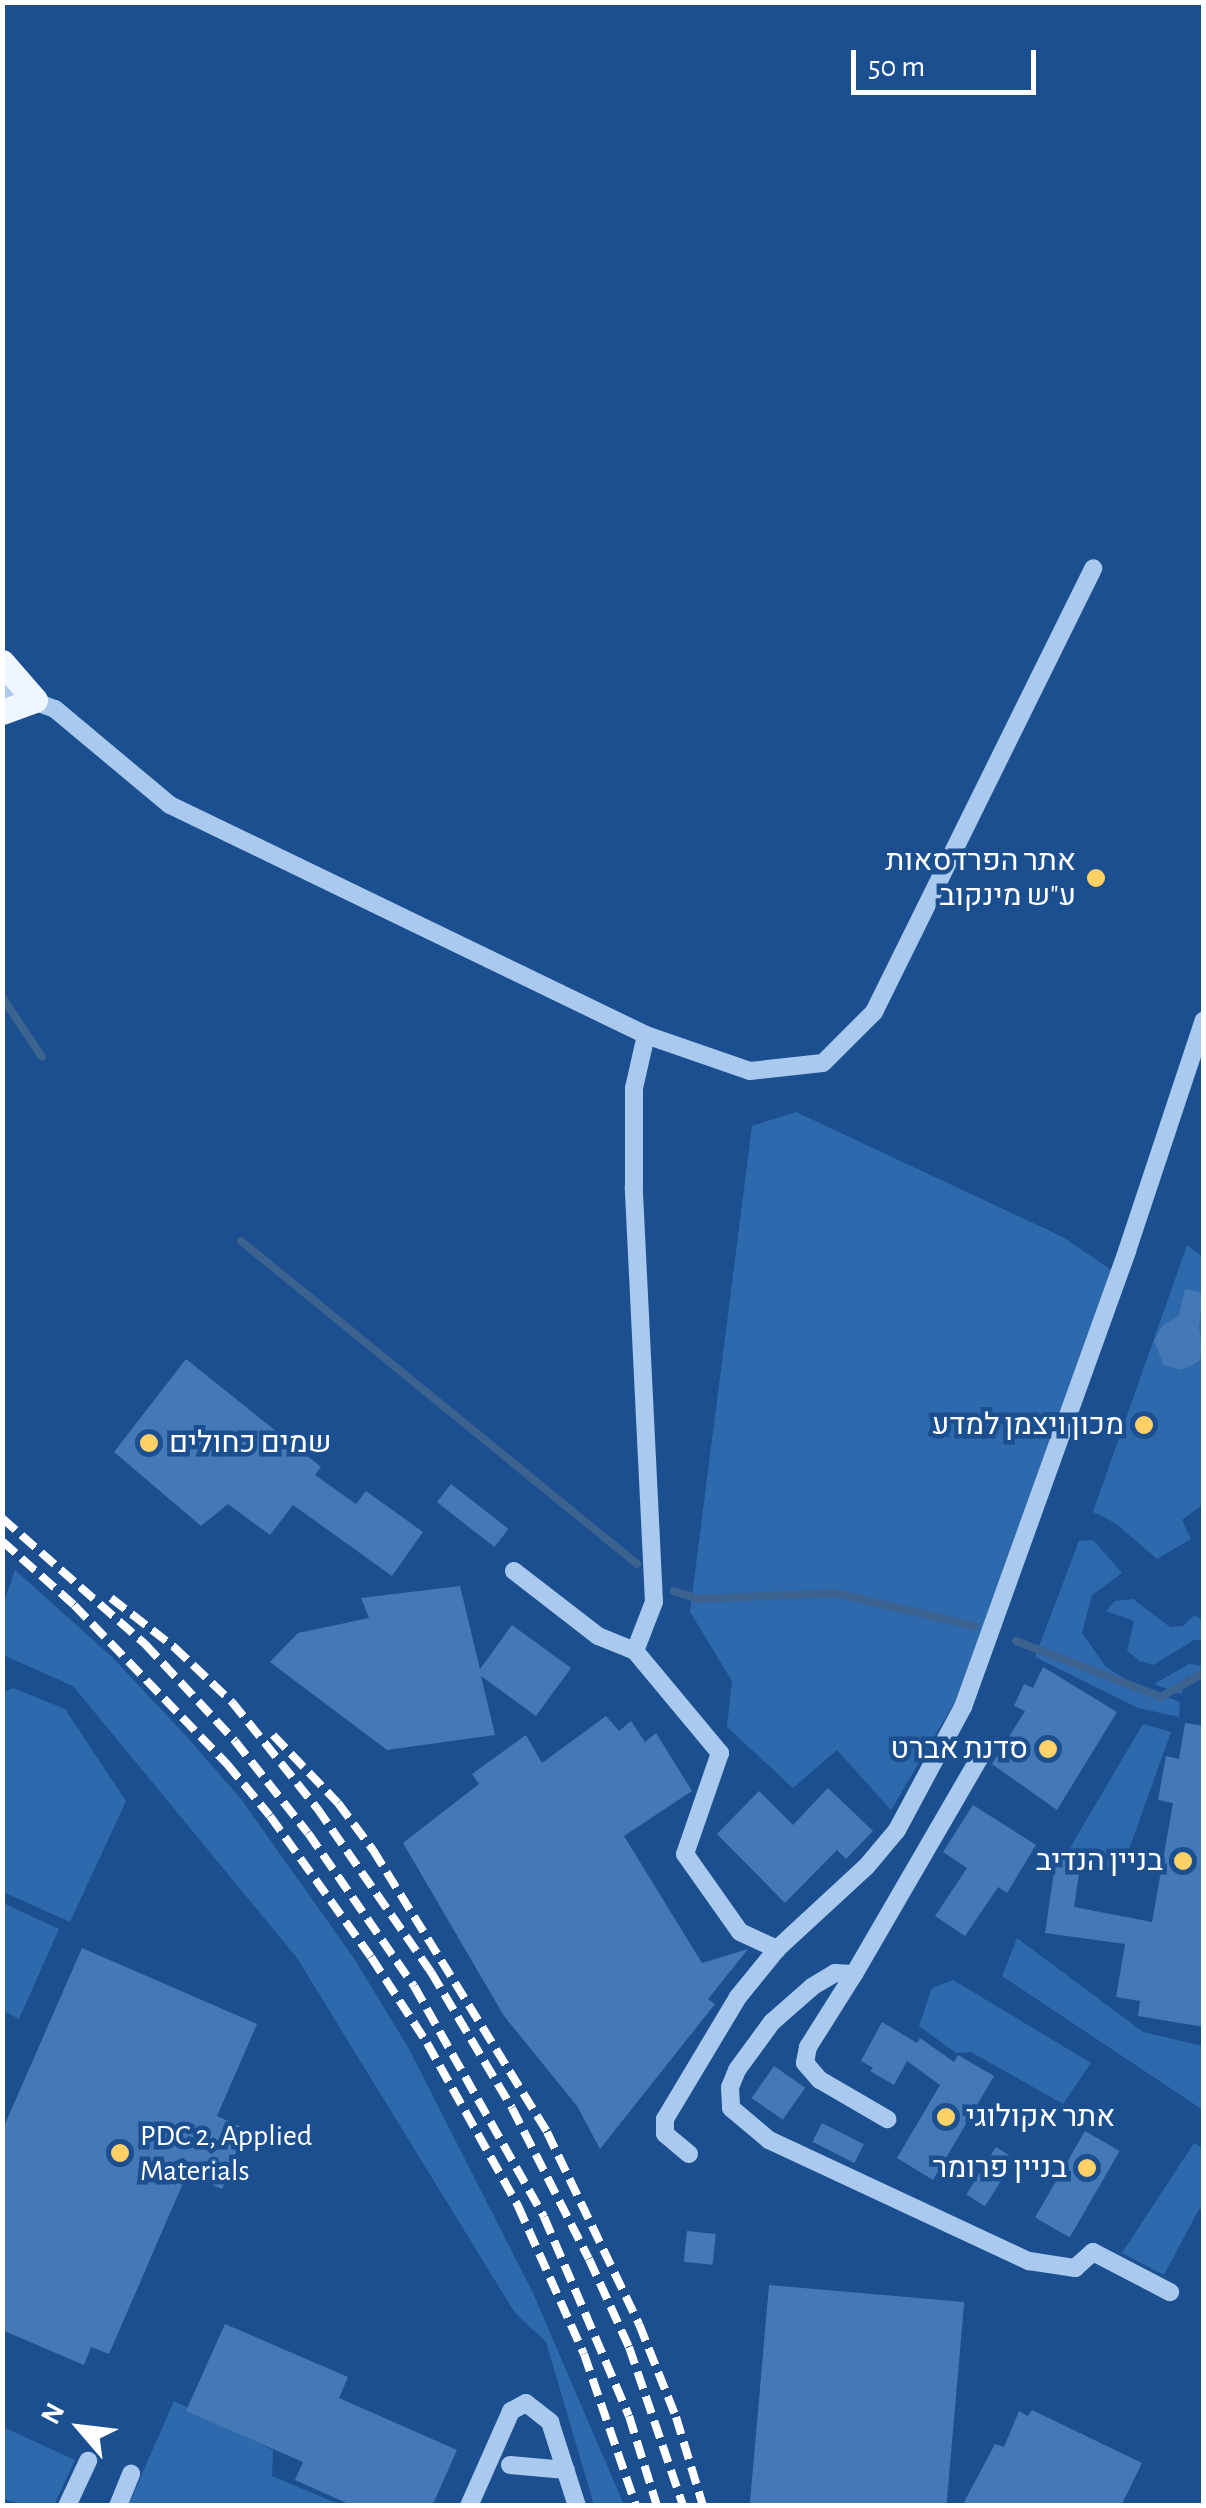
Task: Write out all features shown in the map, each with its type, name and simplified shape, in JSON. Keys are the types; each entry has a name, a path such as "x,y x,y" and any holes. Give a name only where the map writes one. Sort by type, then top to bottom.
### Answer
{"main road":[{"path":"2,662 35,700 2,712"}],"street":[{"path":"2,690 55,709 170,804 646,1036 750,1071 823,1063 874,1012 1093,568"},
{"path":"689,2154 666,2134 665,2119 738,1996 777,1950 866,1868 897,1830 963,1707 1127,1250 1204,1020"},
{"path":"635,1651 654,1602 634,1186 634,1088 646,1036"},
{"path":"514,1571 598,1636 635,1651 720,1753 684,1854 740,1932 777,1950"},
{"path":"887,2119 820,2080 806,2063 808,2047 984,1750"},
{"path":"854,1974 835,1973 812,1986 753,2046 730,2088 732,2108 739,2119 769,2140 1029,2261 1075,2268 1094,2252 1170,2292"},
{"path":"470,2506 511,2411 520,2404 546,2415 577,2506"},
{"path":"68,2506 88,2460"},
{"path":"510,2465 566,2470"},
{"path":"118,2506 130,2473"}],"shaded area":[{"path":"796,1112 1063,1237 1114,1272 956,1700 891,1810 837,1750 793,1788 727,1727 732,1681 690,1612 752,1126"},
{"path":"1187,1245 1203,1257 1203,1504 1182,1520 1191,1539 1157,1559 1115,1523 1093,1512"},
{"path":"1093,1540 1122,1573 1092,1595 1082,1633 1106,1667 1133,1684 1180,1702 1179,1717 1138,1708 1035,1657 1079,1541"},
{"path":"15,1570 112,1657 187,1737 241,1799 353,1957 408,2047 533,2293 624,2505 594,2505 546,2342 515,2313 297,1958 73,1686 3,1655 3,1605"},
{"path":"1133,1599 1170,1627 1183,1626 1194,1615 1203,1620 1203,1640 1194,1640 1153,1665 1140,1661 1127,1651 1134,1621 1106,1611 1115,1601"},
{"path":"1189,1664 1203,1666 1203,1679 1188,1676 1181,1694 1154,1684"},
{"path":"13,1688 65,1709 126,1801 70,1922 3,1892 3,1693"},
{"path":"1143,1724 1171,1732 1127,1855 1114,1868 1098,1869 1064,1858"},
{"path":"3,1903 59,1929 19,2019 3,2011"},
{"path":"1017,1938 1143,2032 1203,2046 1203,2110 1002,1976"},
{"path":"953,1980 1091,2063 1063,2104 971,2052 956,2053 919,2026 932,1988"},
{"path":"1194,2143 1203,2148 1203,2211 1199,2209 1164,2275 1122,2253"},
{"path":"174,2401 273,2450 272,2476 341,2505 128,2506"},
{"path":"3,2427 75,2460 54,2505 24,2505 3,2499"}],"building":[{"path":"1185,1289 1204,1293 1199,1328 1204,1352 1198,1362 1181,1370 1164,1365 1154,1341 1162,1326 1179,1315"},
{"path":"186,1359 321,1467 315,1475 356,1504 366,1491 423,1532 392,1576 293,1505 270,1535 228,1504 201,1526 114,1452"},
{"path":"451,1484 509,1529 494,1547 437,1502"},
{"path":"460,1586 480,1669 512,1625 571,1668 536,1716 481,1676 495,1735 387,1750 270,1662 298,1633 369,1618 361,1598"},
{"name":"סדנת אברט","path":"1043,1667 1117,1712 1057,1810 992,1764 1025,1711 1014,1706 1024,1684 1033,1688"},
{"path":"606,1716 619,1731 631,1721 645,1742 656,1733 692,1791 624,1836 702,1963 748,1949 708,1999 715,2004 600,2149 577,2106 504,2016 403,1843 479,1784 472,1774 526,1735 542,1763"},
{"name":"בניין הנדיב","path":"1185,1723 1204,1726 1204,2027 1138,2016 1140,2001 1116,1997 1125,1944 1045,1933 1057,1851 1082,1854 1074,1907 1152,1922 1173,1803 1158,1800 1166,1756 1179,1759"},
{"path":"828,1788 873,1831 846,1859 837,1850 785,1903 717,1834 759,1791 793,1825"},
{"path":"973,1805 1036,1845 1007,1893 998,1887 965,1936 935,1916 967,1868 943,1852"},
{"name":"PDC 2, Applied Materials","path":"82,1948 257,2024 217,2116 248,2130 222,2189 187,2174 109,2354 91,2347 84,2365 2,2330 2,2131"},
{"name":"אתר אקולוגי","path":"882,2022 917,2043 920,2038 954,2062 958,2055 994,2076 933,2180 897,2158 940,2085 907,2061 894,2085 870,2071 873,2068 861,2061"},
{"path":"774,2066 805,2088 783,2120 752,2098"},
{"path":"822,2123 864,2144 854,2163 812,2142"},
{"name":"בניין פרומר","path":"1085,2131 1120,2151 1070,2238 1035,2218"},
{"path":"996,2147 1015,2159 985,2206 966,2194"},
{"path":"687,2231 716,2234 713,2265 684,2262"},
{"path":"769,2285 964,2302 946,2506 750,2506"},
{"path":"225,2324 348,2377 339,2398 457,2450 432,2506 353,2506 295,2480 303,2462 186,2411"},
{"path":"1032,2410 1142,2463 1121,2506 962,2506 995,2444 1004,2447 1019,2411 1028,2416"}],"waterway":[{"path":"2,997 42,1057"},
{"path":"241,1241 637,1564"},
{"path":"674,1591 697,1599 835,1593 974,1626"},
{"path":"1016,1641 1161,1697 1204,1673"}],"railway":[{"path":"2,1518 145,1644 235,1741 308,1833 414,1986 544,2217 629,2416 657,2506"},
{"path":"2,1541 74,1605 227,1764 270,1816 371,1957 427,2043 518,2206 584,2354 636,2506"},
{"path":"111,1598 174,1647 232,1702 317,1808 431,1972 512,2108 589,2259 629,2347 683,2506"},
{"path":"273,1735 338,1803 373,1850 547,2132 639,2324 676,2417 703,2506"}],"place":[{"name":"אתר הפרדסאות ע\"ש מינקוב","path":"1096,878"},
{"name":"מכון ויצמן למדע","path":"1144,1425"},
{"name":"שמים כחולים","path":"149,1443"},
{"name":"סדנת אברט","path":"1048,1749"},
{"name":"בניין הנדיב","path":"1183,1861"},
{"name":"אתר אקולוגי","path":"946,2117"},
{"name":"PDC 2, Applied Materials","path":"120,2153"},
{"name":"בניין פרומר","path":"1087,2168"}]}
